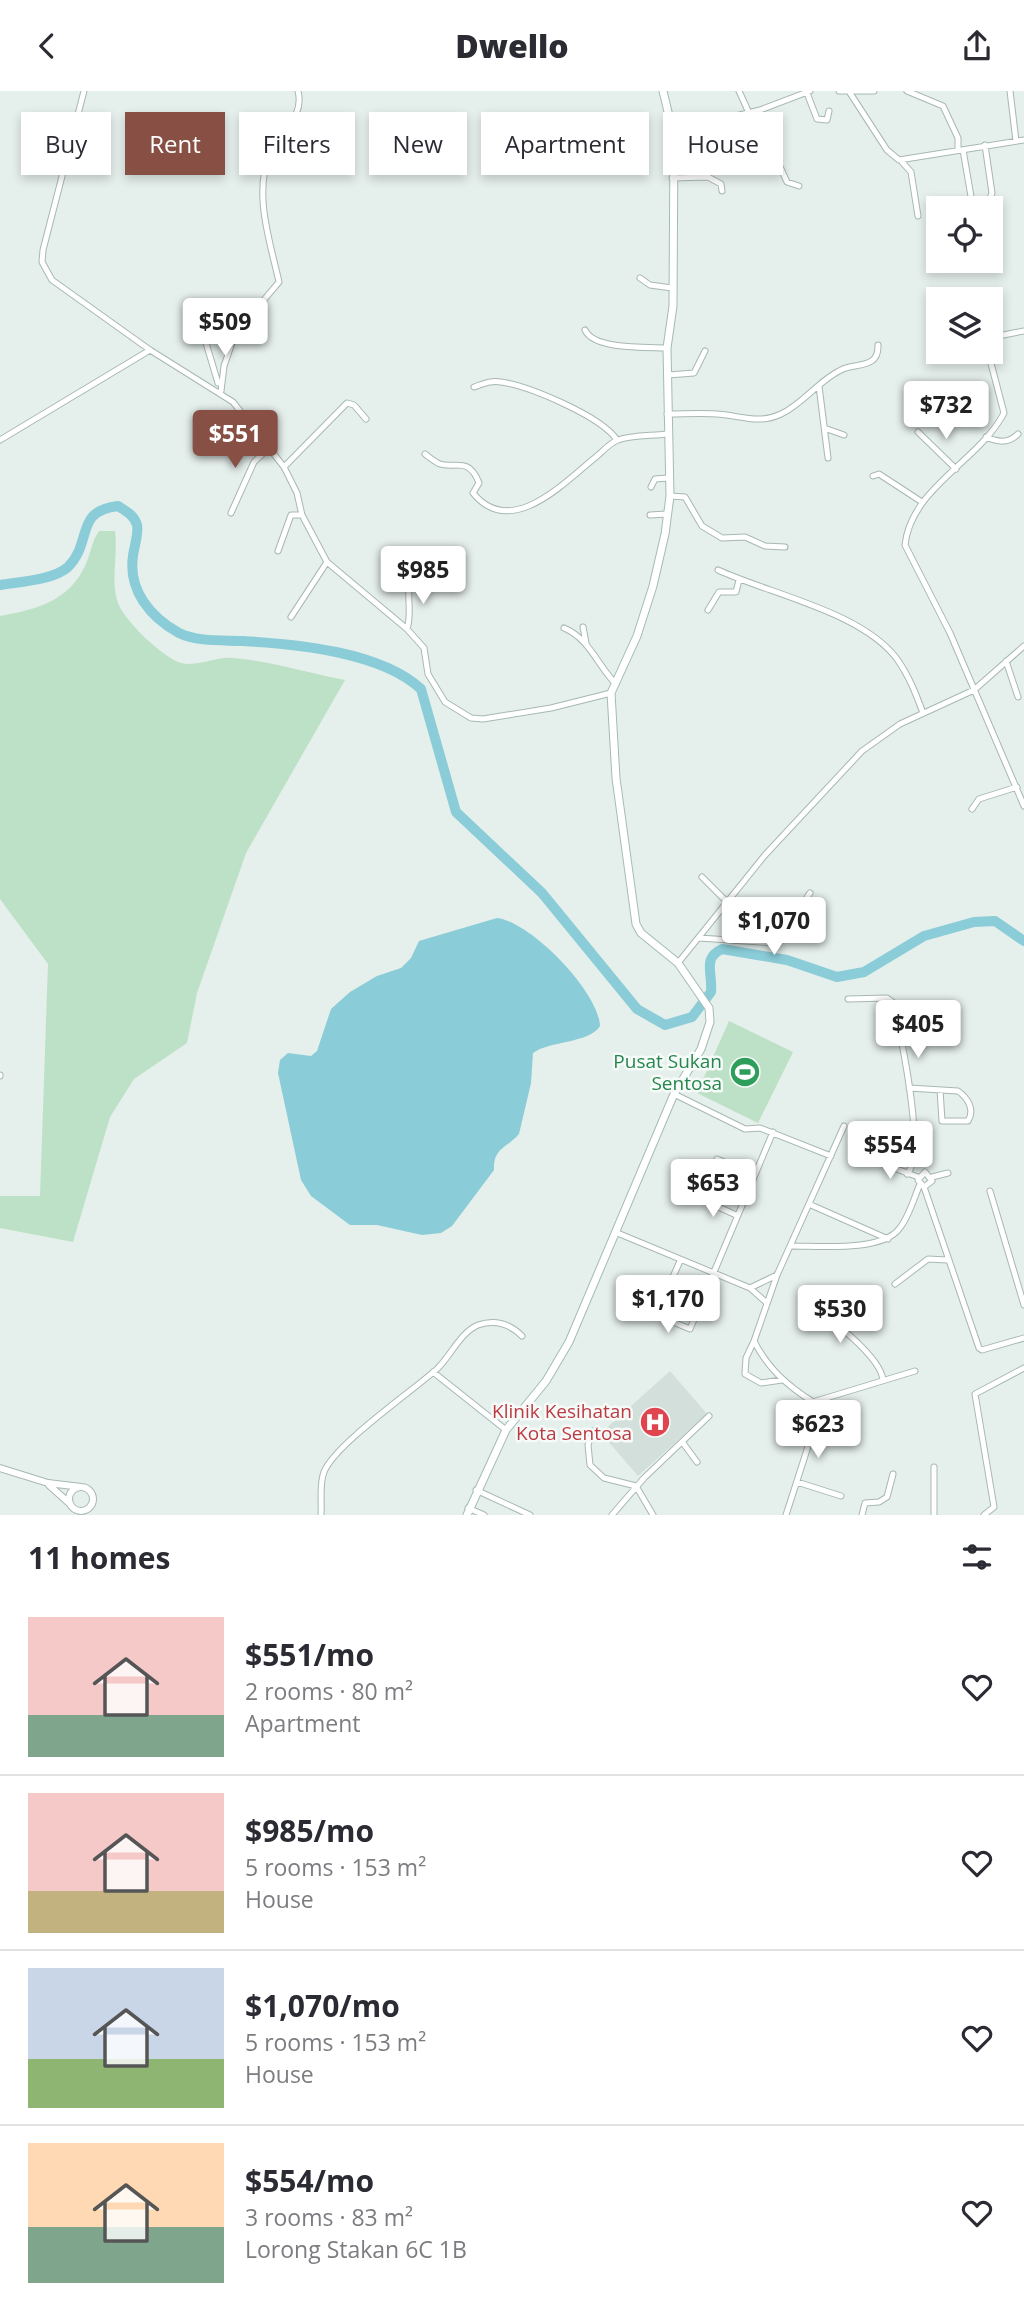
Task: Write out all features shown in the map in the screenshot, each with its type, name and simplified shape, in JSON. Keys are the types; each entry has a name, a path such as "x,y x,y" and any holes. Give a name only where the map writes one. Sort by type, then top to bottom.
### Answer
{"main road":[{"path":"663,91 668,112"},
{"path":"468,1512 506,1430 560,1360 674,1094 701,1049 710,1022 709,1009 678,963 641,933 636,924 616,778 611,693 637,636 653,586 670,496 667,348 672,288 672,175"}],"street":[{"path":"84,91 42,262 52,280 150,350 220,389 246,417 284,467 297,493 302,515 327,562 407,629 424,648 428,674 438,695 471,718 508,717 611,693"},
{"path":"220,389 235,334 279,282 263,208 264,175 273,147 297,114 298,91"},
{"path":"739,91 749,112"},
{"path":"839,91 874,91"},
{"path":"907,91 943,106 958,138 971,196"},
{"path":"1010,91 1016,141"},
{"path":"753,112 808,92 819,120 827,120 829,111"},
{"path":"850,93 887,150 911,172 918,216"},
{"path":"760,110 771,147 787,182 799,186"},
{"path":"899,160 1024,140"},
{"path":"985,145 991,196"},
{"path":"672,178 708,177 721,184 722,191"},
{"path":"640,278 650,285 672,288"},
{"path":"210,328 206,343 220,389"},
{"path":"585,330 593,339 614,345 667,348"},
{"path":"1003,335 1024,331"},
{"path":"667,414 718,414 749,420 779,415 842,370 872,363 876,358 878,345"},
{"path":"0,440 150,350"},
{"path":"668,375 694,373 705,351"},
{"path":"991,364 1004,413 986,437 922,502 905,545 950,633 1024,806"},
{"path":"474,387 499,381 573,408 604,425 617,440"},
{"path":"819,386 827,429 828,459"},
{"path":"284,467 347,403 366,419"},
{"path":"827,429 844,435"},
{"path":"918,432 956,469"},
{"path":"425,454 440,464 459,463 466,467 476,477 478,483 473,493 477,498 507,511 524,509 544,499 617,440 667,434"},
{"path":"986,437 1002,442 1012,440 1018,434"},
{"path":"231,513 254,462 269,448"},
{"path":"873,476 879,474 922,502"},
{"path":"651,487 655,479 668,478"},
{"path":"670,496 685,497 702,526 722,538 745,537 765,546 785,547"},
{"path":"278,551 291,515 302,515"},
{"path":"650,515 667,515"},
{"path":"291,617 327,562"},
{"path":"718,570 739,580 774,590 863,628 896,658 923,713"},
{"path":"407,629 412,614 407,594 411,576"},
{"path":"708,610 719,592 736,592 739,580"},
{"path":"583,627 586,643 600,667 616,684"},
{"path":"564,628 586,643"},
{"path":"678,963 765,855 862,751 900,724 974,690 1024,646"},
{"path":"1006,661 1018,697"},
{"path":"972,810 979,799 1017,787"},
{"path":"702,877 727,902"},
{"path":"699,938 776,943 810,893"},
{"path":"848,999 887,998 894,1003 909,1087 915,1162 908,1174"},
{"path":"909,1087 940,1090 950,1088 965,1097 971,1116 968,1121 942,1121 940,1090"},
{"path":"674,1094 745,1129 761,1128 831,1157"},
{"path":"782,1380 761,1383 745,1374 746,1357 777,1275 811,1205 844,1126"},
{"path":"680,1261 656,1315 690,1329 773,1132"},
{"path":"736,1215 701,1199 717,1159 754,1175"},
{"path":"870,1159 921,1182 930,1184 932,1177"},
{"path":"792,1246 845,1246 888,1239 901,1227 925,1172 932,1177 948,1173"},
{"path":"921,1182 977,1344 982,1350 1024,1338"},
{"path":"990,1191 1024,1305"},
{"path":"811,1205 888,1239"},
{"path":"615,1232 712,1275 750,1288 766,1303"},
{"path":"895,1284 928,1259 947,1260"},
{"path":"750,1288 777,1275"},
{"path":"811,1305 834,1322 868,1355 881,1371 883,1380"},
{"path":"321,1515 323,1475 327,1468 354,1439 433,1372 463,1337 477,1326 505,1324 522,1336"},
{"path":"754,1341 764,1359 782,1380 813,1402"},
{"path":"984,1515 994,1507 975,1394 1024,1368"},
{"path":"813,1402 915,1371"},
{"path":"433,1372 506,1430"},
{"path":"786,1515 813,1430 813,1402"},
{"path":"612,1515 636,1486 709,1416"},
{"path":"593,1431 588,1456 596,1472 613,1482 636,1486 653,1515"},
{"path":"683,1443 697,1462"},
{"path":"934,1467 934,1515"},
{"path":"0,1468 48,1483 81,1487 91,1494 86,1515"},
{"path":"862,1515 865,1503 879,1502 887,1497 893,1474"},
{"path":"797,1482 841,1496"},
{"path":"48,1483 73,1509 79,1511 90,1507"},
{"path":"73,1509 70,1494 81,1487"},
{"path":"476,1490 530,1515"},
{"path":"468,1512 484,1515"}],"shaded area":[{"name":"Klinik Kesihatan Kota Sentosa","path":"670,1371 707,1414 638,1476 601,1433"}],"green space":[{"path":"99,531 115,531 115,584 120,608 144,636 173,660 188,664 227,658 248,660 345,680 246,853 197,993 187,1043 134,1079 110,1117 73,1242 0,1228 0,1196 40,1196 48,964 0,899 0,616 38,607 70,588 85,566"},
{"name":"Pusat Sukan Sentosa","path":"729,1021 793,1052 758,1123 697,1093"}],"water":[{"path":"497,918 511,922 527,932 561,961 588,995 597,1012 600,1026 588,1036 533,1053 531,1083 519,1134 498,1153 494,1170 452,1226 441,1233 422,1235 377,1225 350,1225 311,1196 301,1180 278,1073 280,1060 288,1053 311,1056 317,1051 331,1009 350,992 377,976 401,968 411,958 419,941"}],"waterway":[{"path":"0,585 36,580 54,575 68,567 76,557 89,521 104,509 118,506 132,516 137,525 132,568 138,591 150,611 179,633 202,639 288,645 337,652 384,666 404,676 421,689 456,812 542,893 637,1009 665,1025 692,1017 711,992 710,962 722,949 787,960 837,977 864,972 924,936 974,922 995,921 1024,941"}],"place":[{"name":"Pusat Sukan Sentosa","path":"745,1072"},
{"name":"Klinik Kesihatan Kota Sentosa","path":"655,1422"}]}
